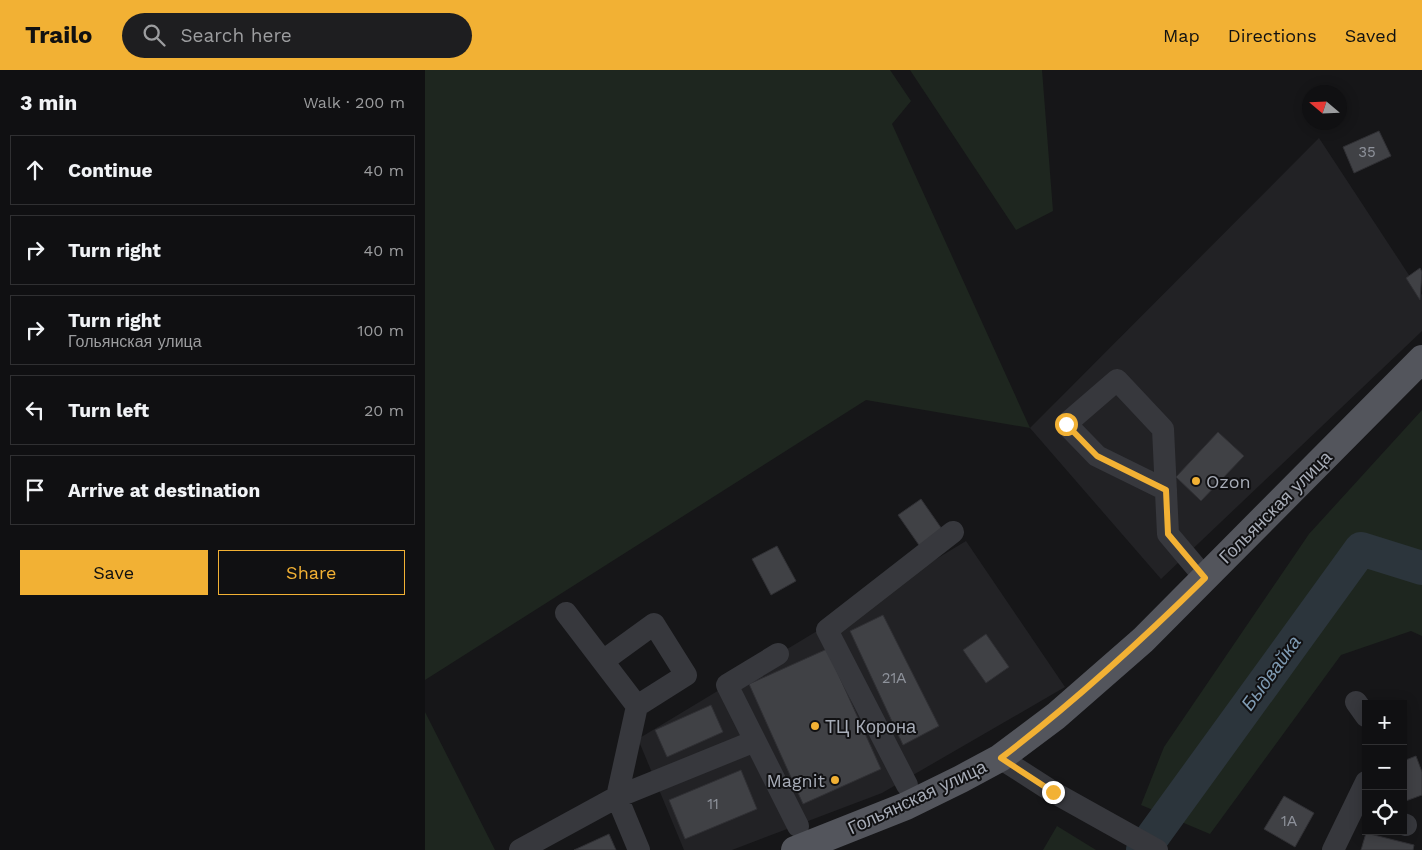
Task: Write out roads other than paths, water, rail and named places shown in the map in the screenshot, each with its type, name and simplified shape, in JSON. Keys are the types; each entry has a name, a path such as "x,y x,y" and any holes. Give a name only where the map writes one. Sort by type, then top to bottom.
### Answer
{"main road":[{"name":"Гольянская улица","path":"797,838 907,806 1001,758 1056,716 1121,659 1205,578 1422,359"}],"street":[{"path":"1166,490 1097,456 1066,424 1117,380 1163,429 1166,490 1168,534 1205,578"},
{"path":"907,785 827,630 953,532"},
{"path":"566,613 637,706"},
{"path":"603,662 654,624 686,675 637,706 617,798 639,850"},
{"path":"778,654 727,685 755,741 797,838"},
{"path":"520,850 617,798 755,741"},
{"path":"1001,758 1053,792 1157,850"},
{"path":"1333,850 1360,810 1364,790"}],"waterway":[{"name":"Быдвайка","path":"1143,850 1361,549 1422,568"}],"place":[{"name":"Ozon","path":"1196,481"},
{"name":"ТЦ Корона","path":"815,726"},
{"name":"Magnit","path":"835,780"}]}
